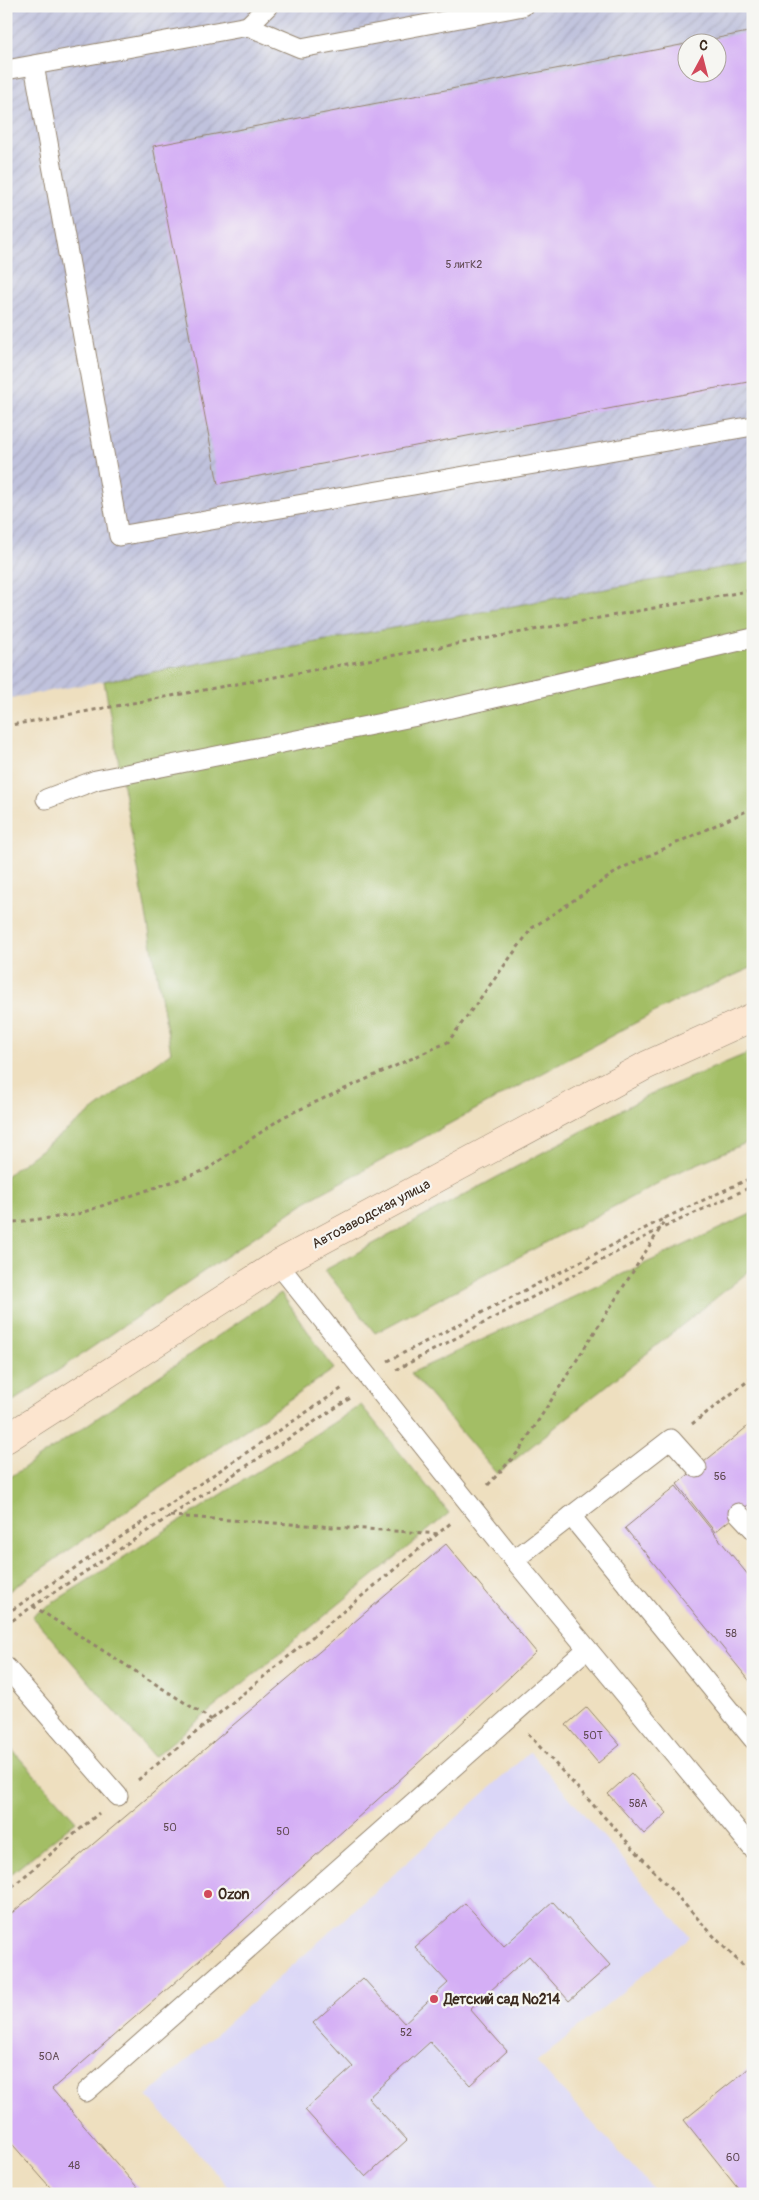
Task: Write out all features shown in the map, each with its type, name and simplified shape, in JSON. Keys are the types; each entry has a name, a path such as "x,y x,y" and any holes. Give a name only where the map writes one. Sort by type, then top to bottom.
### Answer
{"main road":[{"name":"Автозаводская улица","path":"6,1439 278,1264 647,1064 753,1017"}],"lane":[{"path":"248,26 268,6"},
{"path":"6,70 248,26 301,48 523,6"},
{"path":"34,65 119,536 753,426"},
{"path":"46,799 96,780 412,716 753,638"},
{"path":"278,1264 514,1560 753,1849"},
{"path":"514,1560 671,1440 697,1468"},
{"path":"738,1513 753,1529"},
{"path":"571,1516 753,1739"},
{"path":"86,2092 587,1649"},
{"path":"6,1667 118,1796"}],"path":[{"path":"6,726 753,590"},
{"path":"6,1223 75,1215 206,1170 284,1117 448,1042 532,928 622,868 753,808"},
{"path":"6,1892 118,1796 440,1534 471,1504 519,1451 660,1229 665,1218"},
{"path":"671,1440 753,1377"},
{"path":"170,1516 440,1534"},
{"path":"33,1606 212,1720"},
{"path":"511,1716 722,1945 753,1975"}],"shaded area":[{"path":"6,6 753,6 753,562 6,699"},
{"name":"Детский сад №214","path":"530,1752 690,1937 536,2062 658,2194 235,2194 147,2096"}],"green space":[{"path":"753,562 753,967 672,1003 307,1201 6,1406 6,1176 171,1052 104,681"},
{"path":"753,1051 753,1140 683,1170 375,1333 325,1270 651,1094"},
{"path":"753,1213 753,1268 497,1474 411,1373"},
{"path":"281,1293 334,1369 6,1593 6,1480"},
{"path":"361,1405 449,1513 154,1757 32,1616"},
{"path":"6,1743 76,1821 6,1878"}],"building":[{"path":"753,31 753,381 218,484 153,146 676,46 676,82 726,82 726,36"},
{"path":"753,1422 753,1501 715,1532 677,1484"},
{"path":"676,1486 753,1581 753,1685 625,1528"},
{"path":"446,1544 536,1652 447,1737 171,1986 52,2089 143,2194 56,2194 6,2137 6,1918"},
{"path":"587,1707 620,1745 598,1763 566,1725"},
{"path":"631,1773 667,1813 644,1834 608,1794"},
{"path":"553,1902 610,1965 569,2001 529,1956 470,2009 507,2051 470,2085 430,2042 368,2098 407,2140 366,2177 305,2110 353,2067 313,2023 363,1978 404,2023 448,1983 415,1947 465,1903 504,1946"},
{"path":"753,2065 753,2194 743,2194 684,2120"}],"place":[{"name":"Ozon","path":"208,1894"},
{"name":"Детский сад №214","path":"434,1999"}]}
